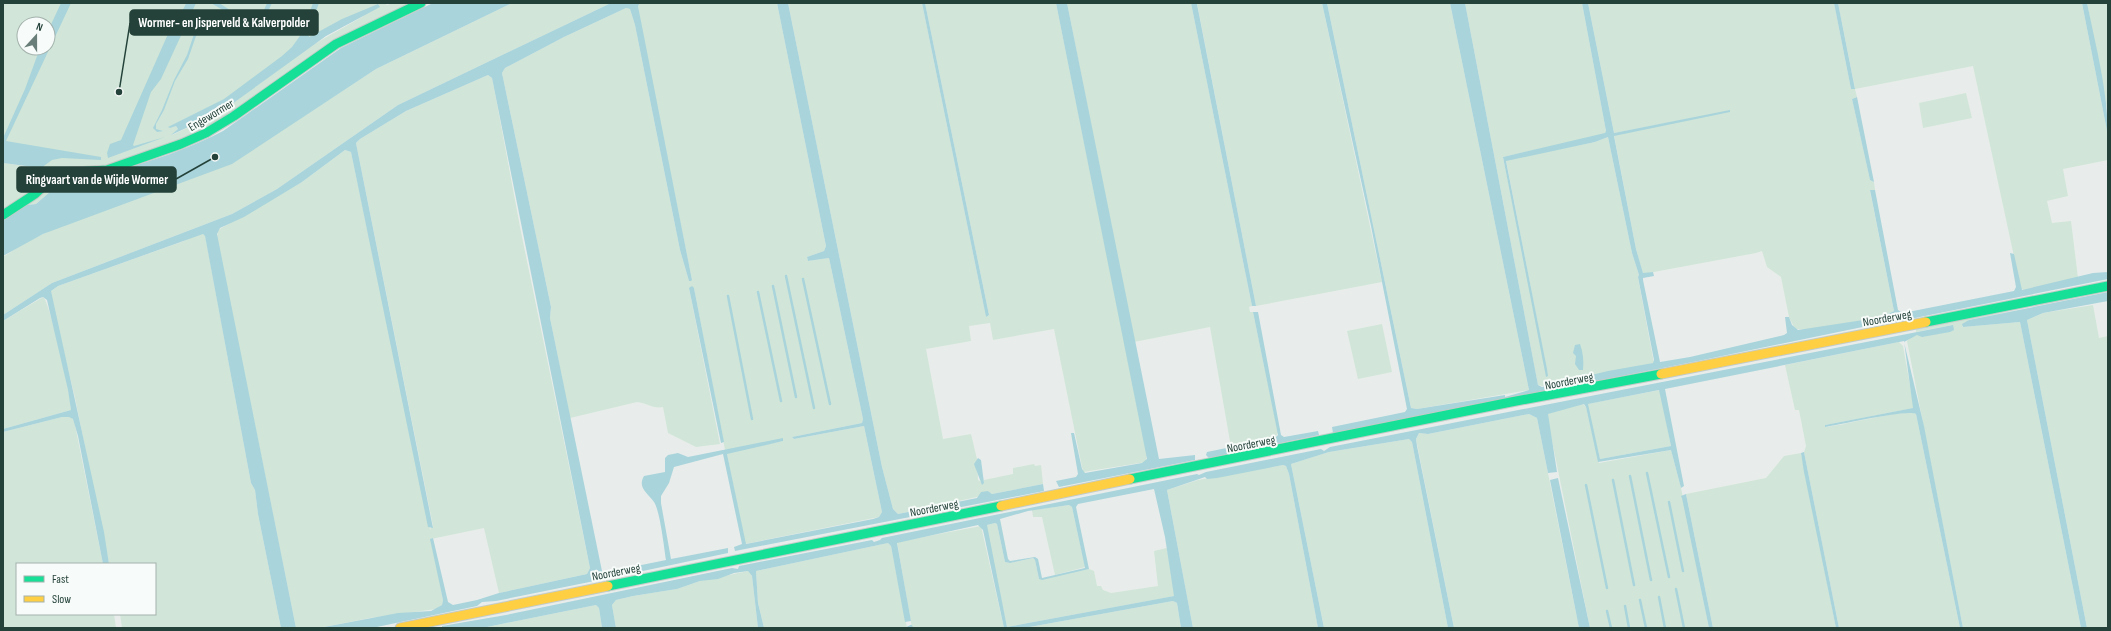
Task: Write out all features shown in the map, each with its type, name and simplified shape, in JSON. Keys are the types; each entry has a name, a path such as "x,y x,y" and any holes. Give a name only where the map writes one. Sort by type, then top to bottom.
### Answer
{"street":[{"name":"Engewormer","path":"3,215 35,194 61,171 98,172 107,170 181,144 206,133 234,116 336,44 421,3"},
{"name":"Noorderweg","path":"400,628 1511,402 1545,398 2108,286"}],"green space":[{"path":"3,3 385,3 387,5 393,3 417,3 383,18 206,130 128,161 46,180 3,211 3,163 38,168 3,161","holes":["379,4 362,17 309,47 221,112 172,135 178,129 176,126 222,102 247,83"]},
{"path":"512,3 611,3 398,105 277,189 232,214 52,283 3,315 3,257 26,242 54,229 230,164 376,69"},
{"path":"640,3 777,3 826,246 824,251 807,257 808,261 829,258 863,419 862,423 792,437 794,439 864,426 882,512 879,517 745,544 727,454 729,452 783,441 783,439 725,450 694,288 689,288 720,444 696,447 668,433 663,407 656,407 637,402 570,418 550,318 551,307 502,73 505,68 564,37 626,8 630,9 635,25 680,250 689,281 692,280 644,41 638,6"},
{"path":"788,3 922,3 986,317 989,315 925,3 1056,3 1147,453 1146,462 1083,472 1054,329 993,340 990,323 969,326 971,341 926,349 943,439 971,434 977,459 978,480 984,483 984,480 1013,474 1013,468 1034,464 1035,466 1041,465 1043,484 992,494 988,491 977,497 898,514 893,509 882,467"},
{"path":"1067,3 1191,3 1252,306 1249,307 1250,312 1253,312 1278,433 1275,438 1231,447 1210,327 1134,342"},
{"path":"1197,3 1322,3 1382,282 1256,306"},
{"path":"1327,3 1450,3 1529,390 1417,409 1411,408"},
{"path":"1465,3 1582,3 1606,131 1605,134 1503,157 1548,376 1506,160 1595,142 1608,137 1632,253 1639,275 1638,278 1654,363 1543,386 1538,385"},
{"path":"1588,3 1834,3 1851,89 1855,88 1838,3 2082,3 2108,136 2108,160 2063,169 2068,196 2047,201 2052,223 2071,221 2078,278 2024,290 2021,289 1973,66 1855,89 1857,97 1852,99 1870,180 1874,182 1875,190 1870,191 1894,311 1886,315 1888,322 1877,324 1876,318 1808,330 1795,329 1789,317 1781,277 1767,267 1762,251 1643,274 1636,249 1614,135 1730,111 1614,133"},
{"path":"2087,3 2108,3 2108,114"},
{"path":"488,75 492,78 521,232 590,568 587,574 499,593 484,528 431,539 443,600 442,605 436,609 370,618 319,628 296,628 217,238 218,230 302,182 345,150 351,152 430,529 433,526 356,143 360,139 406,111"},
{"path":"1966,93 1972,118 1923,128 1919,103"},
{"path":"125,169 118,173 104,177 65,179 36,204 27,205 55,177"},
{"path":"200,233 205,235 251,483 255,490 258,514 281,628 122,628 120,615 156,615 156,563 109,563 75,398 51,298 51,291 58,286 184,241"},
{"path":"43,297 50,313 58,344 71,410 3,429 3,321"},
{"path":"2093,305 2099,338 2108,336 2108,628 2087,628 2027,320 2043,313"},
{"path":"2024,309 1969,320 1962,327 2020,322 2081,628 1963,628 1907,341 1912,336 1953,325 1916,332 1916,328"},
{"path":"1382,324 1392,372 1358,379 1347,331"},
{"path":"1899,342 1903,346 1914,408 1825,425 1825,427 1900,413 1916,414 1960,628 1839,628 1804,452 1806,446 1799,410 1795,410 1785,365"},
{"path":"1660,390 1671,446 1600,459 1587,404"},
{"path":"1583,404 1586,407 1599,463 1671,450 1681,488 1709,628 1590,628 1547,416 1549,412"},
{"path":"1529,414 1537,418 1579,628 1454,628 1416,439 1419,433 1428,434"},
{"path":"62,417 71,417 74,420 103,563 16,563 16,615 114,615 116,628 3,628 3,432"},
{"path":"1409,439 1412,442 1448,628 1324,628 1291,464 1329,452"},
{"path":"1801,453 1836,628 1713,628 1686,494 1766,478 1784,456"},
{"path":"1283,465 1286,466 1289,474 1318,628 1193,628 1167,490 1198,480"},
{"path":"1069,505 1072,507 1085,567 1055,575 1042,517 1033,517 1032,510"},
{"path":"997,524 1005,562 1010,563 1033,558 1035,560 1039,579 1089,569 1094,571 1097,586 1101,586 1103,590 1111,593 1158,586 1154,551 1167,548 1175,596 1007,627 986,527 987,525"},
{"path":"981,526 1004,628 912,628 897,542"},
{"path":"888,543 891,546 907,628 764,628 758,603 756,571"},
{"path":"748,571 752,576 758,628 616,628 612,605 616,600 677,589 700,581"},
{"path":"1173,601 1177,603 1181,628 1024,628"},
{"path":"596,605 599,608 602,628 482,628"}],"water":[{"path":"61,3 71,3 56,35 55,16"},
{"path":"186,3 196,3 161,79 151,92 133,145 134,146 165,137 108,158 107,153 110,144 121,140 172,25 182,12"},
{"path":"211,3 219,3 255,26 258,24 267,3 272,3 258,32 215,15 209,15 196,36 188,59 175,81 164,110 156,124 156,129 163,131 157,132 153,128 174,80 187,55 194,34 208,13 234,19 233,16"},
{"path":"313,3 319,3 308,34 309,37 342,19 378,4 380,7 326,36 221,112 171,135 178,129 176,126 170,128 168,127 224,99 292,47 302,33"},
{"path":"433,3 512,3 376,69 232,164 43,234 3,256 3,220 27,205 36,204 65,179 77,180 113,176 133,166 201,142 223,131 341,48"},
{"path":"611,3 640,3 638,6 691,281 689,281 680,250 635,25 630,9 626,8 564,37 505,68 502,73 551,307 550,318 602,571 605,573 613,571 614,577 496,601 482,602 477,606 372,628 319,628 398,613 431,611 442,605 443,600 430,539 433,538 448,602 453,605 477,600 499,593 587,574 590,568 492,78 488,75 406,111 360,139 356,143 433,528 428,527 351,152 345,150 302,182 244,217 220,228 217,234 296,628 281,628 258,514 255,490 251,483 205,236 203,234 58,286 51,291 104,532 109,563 103,563 78,436 73,419 69,417 62,417 3,432 3,429 71,410 68,390 47,300 43,297 40,298 3,321 3,315 52,283 232,214 277,189 398,105"},
{"path":"777,3 788,3 882,467 893,509 898,514 977,498 981,492 988,491 992,494 1043,484 1044,491 735,551 734,547 742,544 723,454 674,467 669,483 661,496 661,503 671,559 728,548 728,553 624,575 622,569 666,560 658,513 654,502 644,490 642,480 644,476 665,472 665,458 668,455 678,453 688,457 783,438 783,441 727,454 746,544 873,519 879,517 882,512 864,426 794,439 792,437 862,423 863,419 829,258 808,261 807,257 824,251 826,246"},
{"path":"922,3 925,3 989,315 986,317"},
{"path":"1056,3 1067,3 1159,459 1195,455 1195,460 1059,487 1056,481 1076,477 1078,474 1071,433 1074,433 1082,469 1085,473 1142,463 1147,459"},
{"path":"1191,3 1197,4 1256,306 1252,306"},
{"path":"1322,3 1327,3 1411,408 1417,409 1505,395 1505,397 1529,390 1450,3 1465,3 1538,385 1542,387 1608,371 1653,363 1654,360 1638,277 1639,275 1632,253 1608,137 1595,142 1506,161 1547,369 1548,376 1546,377 1503,157 1605,133 1606,131 1582,3 1588,3 1614,133 1730,110 1730,112 1614,136 1636,249 1643,273 1653,272 1654,276 1643,278 1643,280 1660,362 1690,357 1784,335 1787,333 1785,317 1789,317 1792,325 1798,330 1876,318 1877,324 1333,433 1332,427 1405,412 1407,409 1371,226"},
{"path":"1834,3 1838,3 1855,89 1851,89"},
{"path":"2082,3 2087,3 2101,70 2106,103 2108,136"},
{"path":"37,56 46,56 6,141 101,157 101,160 62,158 52,160 41,168 3,163 3,138 25,89"},
{"path":"1857,97 1874,182 1870,180 1852,99"},
{"path":"1870,190 1875,190 1898,310 1903,313 2014,291 2016,287 2010,253 2014,254 2022,290 2093,273 2108,272 2108,279 1890,323 1886,315 1894,311"},
{"path":"692,286 694,288 724,442 721,443 689,288"},
{"path":"2108,292 2108,301 2043,313 2027,320 2087,628 2081,628 2020,322 1963,327 1962,324 1969,320"},
{"path":"1253,312 1258,312 1281,435 1284,437 1318,431 1319,435 1209,458 1206,455 1207,452 1275,438 1278,435"},
{"path":"1953,325 1954,330 1950,332 1922,337 1917,335 1904,342 1665,389 1684,486 1681,488 1671,450 1598,462 1586,407 1584,404 1548,414 1557,472 1548,473 1537,418 1529,414 1428,434 1419,433 1416,439 1417,446 1454,628 1448,628 1412,442 1409,439 1329,452 1291,464 1324,628 1318,628 1289,474 1286,466 1283,465 1217,478 1207,479 1205,477 1167,490 1193,628 1181,628 1177,603 1173,601 1024,628 1004,628 983,530 978,525 897,543 911,621 905,622 891,546 888,543 756,571 758,603 764,628 758,628 752,576 748,571 734,573 718,579 700,581 677,589 616,600 612,605 616,628 602,628 599,608 596,605 487,627 442,628 442,626 506,615 732,568 738,569 739,566 872,540 874,542 882,538 1197,474 1199,475 1206,472 1321,449 1324,451 1330,447","holes":["1659,390 1671,446 1600,459 1588,404","1154,489 1165,537 1174,596 1007,627 987,525 997,524 1005,562 1010,563 1033,558 1035,560 1039,579 1042,580 1089,569 1076,507 1078,504","1069,505 1072,507 1085,568 1042,578 1038,559 1035,557 1010,561 1008,559 1000,519 1028,511"]},
{"path":"1904,343 1924,426 1963,628 1960,628 1916,414 1910,413 1887,415 1825,427 1825,425 1913,408"},
{"path":"1580,344 1583,357 1583,370 1579,370 1575,364 1576,356 1573,353 1575,345"},
{"path":"1804,452 1839,628 1836,628 1804,472 1801,453"},
{"path":"978,458 981,460 984,483 982,485 974,464"},
{"path":"1558,478 1590,628 1579,628 1550,480"},
{"path":"1686,494 1713,628 1709,628 1681,496"}],"waterway":[{"path":"786,276 814,408"},
{"path":"803,279 830,404"},
{"path":"773,286 796,397"},
{"path":"758,292 781,401"},
{"path":"728,296 752,419"},
{"path":"1647,473 1669,577"},
{"path":"1630,476 1651,580"},
{"path":"1613,480 1634,585"},
{"path":"1586,485 1607,588"},
{"path":"1669,502 1683,571"},
{"path":"1676,589 1684,628"},
{"path":"1659,597 1665,628"},
{"path":"1640,600 1646,628"},
{"path":"1625,606 1629,628"},
{"path":"1607,611 1611,628"},
{"path":"907,628 911,626 912,628"}],"traffic: fast":[{"path":"3,215 35,194 58,173 107,170 181,144 206,133 234,116 336,44 421,3"},
{"path":"1926,322 2108,286"},
{"path":"1130,479 1511,402 1661,374"},
{"path":"608,586 1001,506"}],"traffic: slow":[{"path":"1661,374 1926,322"},
{"path":"1001,506 1130,479"},
{"path":"400,628 608,586"}],"place":[{"name":"Wormer- en Jisperveld & Kalverpolder","path":"119,92"},
{"name":"Ringvaart van de Wijde Wormer","path":"215,157"}]}
